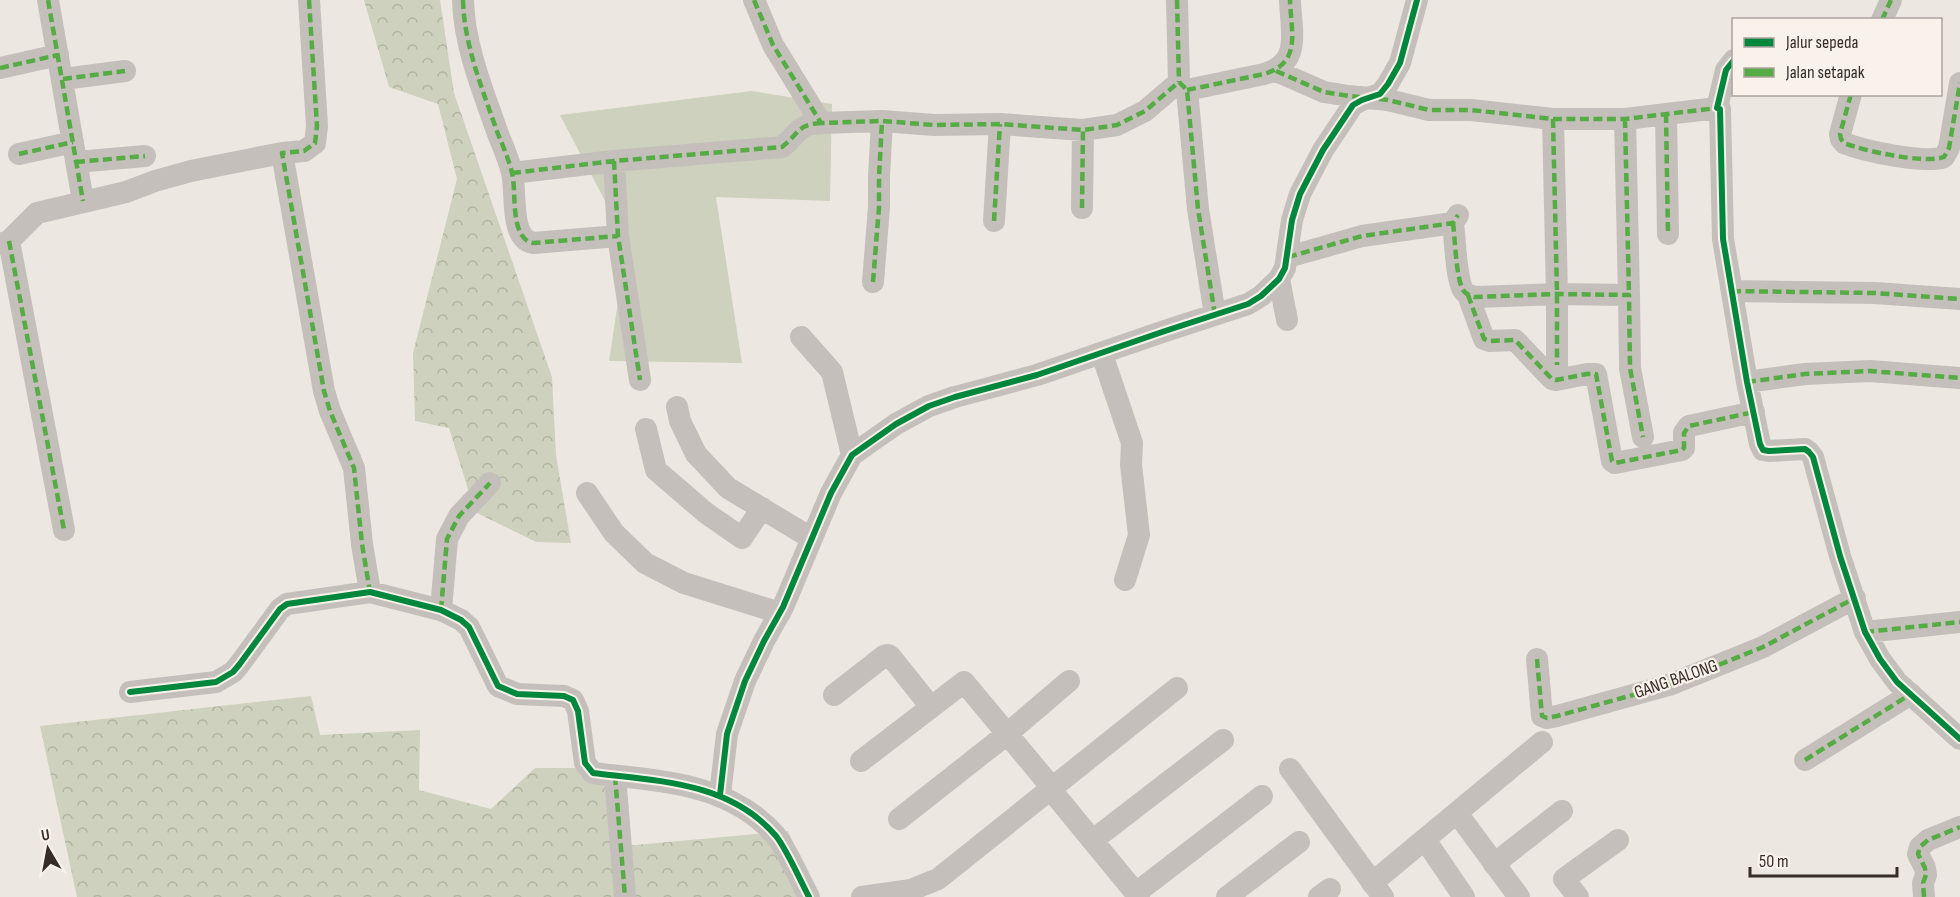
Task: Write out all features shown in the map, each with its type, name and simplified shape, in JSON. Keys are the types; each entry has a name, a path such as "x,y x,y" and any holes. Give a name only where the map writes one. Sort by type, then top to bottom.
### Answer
{"street":[{"path":"48,0 83,201"},
{"path":"64,530 5,242 37,213 126,192 191,171 282,153 304,151 315,143 317,126 309,0"},
{"path":"463,0 470,49 512,173 519,231 522,237 527,242 533,243 618,236"},
{"path":"754,0 773,45 820,123"},
{"path":"1177,0 1183,86 1198,209 1215,315"},
{"path":"512,173 614,161 782,147 802,126 807,124 882,121 934,125 1000,124 1083,130 1117,125 1145,111 1183,86 1276,71 1283,66 1292,46 1290,0"},
{"path":"720,795 728,734 746,681 780,613 831,493 852,455 911,414 929,406 1102,354 1166,330 1248,304 1261,296 1279,279 1288,257 1292,220 1300,194 1323,150 1353,105 1380,94 1400,63 1417,0"},
{"path":"1883,18 1891,0"},
{"path":"0,68 58,56"},
{"path":"1717,108 1726,70 1732,62"},
{"path":"63,79 125,71"},
{"path":"1276,71 1324,92 1388,100 1429,110 1471,110 1553,119 1624,118 1717,108"},
{"path":"1850,96 1840,134 1840,139 1844,143 1914,159 1929,160 1944,157 1949,147 1960,83"},
{"path":"1717,108 1720,109 1723,239 1747,382 1763,450 1805,449 1813,457 1840,556 1865,632 1880,659 1897,682 1960,740"},
{"path":"1666,114 1668,234"},
{"path":"1624,118 1630,368 1643,437"},
{"path":"1553,119 1557,365"},
{"path":"873,282 879,207 882,121"},
{"path":"994,221 1000,124"},
{"path":"1082,208 1083,130"},
{"path":"19,154 75,152 145,156"},
{"path":"282,153 324,391 354,468 370,592"},
{"path":"614,161 618,236 640,380"},
{"path":"1288,257 1362,236 1456,219 1459,279 1462,289 1468,295 1482,336 1486,340 1515,340 1552,379 1596,374 1612,462 1615,463 1682,450 1684,433 1689,426 1754,412"},
{"path":"1279,279 1287,320"},
{"path":"1732,291 1875,293 1960,299"},
{"path":"1468,295 1475,297 1557,294 1629,295"},
{"path":"801,337 832,372 852,455"},
{"path":"1102,354 1132,442 1131,465 1140,535 1125,580"},
{"path":"1747,382 1805,374 1870,371 1960,378"},
{"path":"677,407 680,421 696,454 728,488 812,538"},
{"path":"646,429 656,470 706,513 733,532 742,538 762,508"},
{"path":"441,610 447,539 459,516 490,483"},
{"path":"587,493 614,532 645,563 684,583 780,613"},
{"path":"130,692 216,682 233,672 280,609 287,604 370,592 441,610 470,627 498,686 517,694 564,696 573,700 578,711 585,763 593,773 663,781 720,795 755,815 777,838 808,897"},
{"name":"GANG BALONG","path":"1537,659 1542,716 1547,718 1669,685 1763,647 1855,598"},
{"path":"1865,632 1960,622"},
{"path":"834,695 888,655 932,707"},
{"path":"899,819 1007,734 1069,681"},
{"path":"861,761 964,682 1137,895 1262,796"},
{"path":"862,897 911,890 938,879 1178,688"},
{"path":"1805,760 1911,694"},
{"path":"1094,840 1223,740"},
{"path":"1290,769 1378,890 1457,813 1542,742"},
{"path":"615,776 625,897"},
{"path":"1494,864 1563,811"},
{"path":"1457,813 1519,897"},
{"path":"1924,897 1923,883 1926,875 1918,854 1920,847 1928,840 1960,827"},
{"path":"1578,897 1564,879 1618,840"},
{"path":"1227,897 1299,842"},
{"path":"1430,847 1464,897"}],"green space":[{"path":"364,0 440,0 454,93 552,377 556,455 571,543 536,542 475,512 449,428 415,421 413,353 457,179 438,104 389,87"},
{"path":"751,91 832,104 830,201 716,197 742,363 609,361 627,243 560,115"},
{"path":"311,696 320,735 420,730 419,790 491,809 535,768 603,768 624,846 788,831 816,897 77,897 40,726"}],"marked path":[{"path":"48,0 83,201"},
{"path":"309,0 317,126 315,143 304,151 282,153 324,391 354,468 370,592"},
{"path":"463,0 464,17 475,68 512,173 515,213 520,233 533,243 618,236"},
{"path":"754,0 773,45 821,123 882,121 934,125 1000,124 1083,130 1117,125 1145,111 1179,82"},
{"path":"1177,0 1179,82"},
{"path":"1187,90 1264,74 1276,69 1284,62 1292,45 1290,0"},
{"path":"1883,18 1891,0"},
{"path":"0,68 58,55"},
{"path":"63,79 125,71"},
{"path":"1276,71 1324,92 1388,100 1429,110 1471,110 1553,119 1625,119 1717,108"},
{"path":"1179,82 1187,90 1198,209 1215,315"},
{"path":"1850,96 1840,134 1844,143 1894,156 1935,159 1944,157 1949,148 1960,83"},
{"path":"1666,114 1668,234"},
{"path":"1553,119 1557,365"},
{"path":"1625,119 1629,295"},
{"path":"873,282 879,207 882,121"},
{"path":"512,173 614,161 782,147 802,128 821,123"},
{"path":"994,221 1000,124"},
{"path":"1082,208 1083,130"},
{"path":"19,154 73,142"},
{"path":"76,162 145,156"},
{"path":"614,161 618,236 640,380"},
{"path":"1288,257 1362,236 1453,223 1458,215"},
{"path":"1453,223 1459,277 1463,290 1468,295 1475,297 1557,294 1629,295 1630,368 1643,437"},
{"path":"9,241 64,530"},
{"path":"1732,291 1875,293 1960,299"},
{"path":"1468,295 1484,339 1490,341 1515,340 1552,379 1596,374 1612,461 1615,463 1682,450 1684,433 1689,426 1754,412"},
{"path":"1747,382 1805,374 1870,371 1960,378"},
{"path":"441,610 447,539 459,516 490,483"},
{"path":"1537,659 1542,716 1547,718 1669,685 1763,647 1855,598"},
{"path":"1865,632 1960,622"},
{"path":"1805,760 1911,694"},
{"path":"615,776 625,897"},
{"path":"1924,897 1923,883 1926,875 1918,854 1920,847 1928,840 1960,827"}],"cycle path":[{"path":"720,795 727,734 745,681 783,607 831,493 852,455 896,424 929,406 1037,375 1248,304 1261,296 1279,279 1285,268 1292,220 1300,194 1323,150 1353,105 1380,94 1400,63 1417,0"},
{"path":"1732,62 1726,70 1717,108 1720,109 1723,239 1760,444 1763,450 1769,451 1805,449 1813,457 1840,556 1865,632 1880,659 1897,682 1960,739"},
{"path":"130,692 216,682 233,672 280,609 287,604 370,592 441,610 461,620 469,627 498,686 517,694 564,696 573,700 578,711 585,763 593,773 692,787 737,804 758,818 776,836 809,897"}]}
